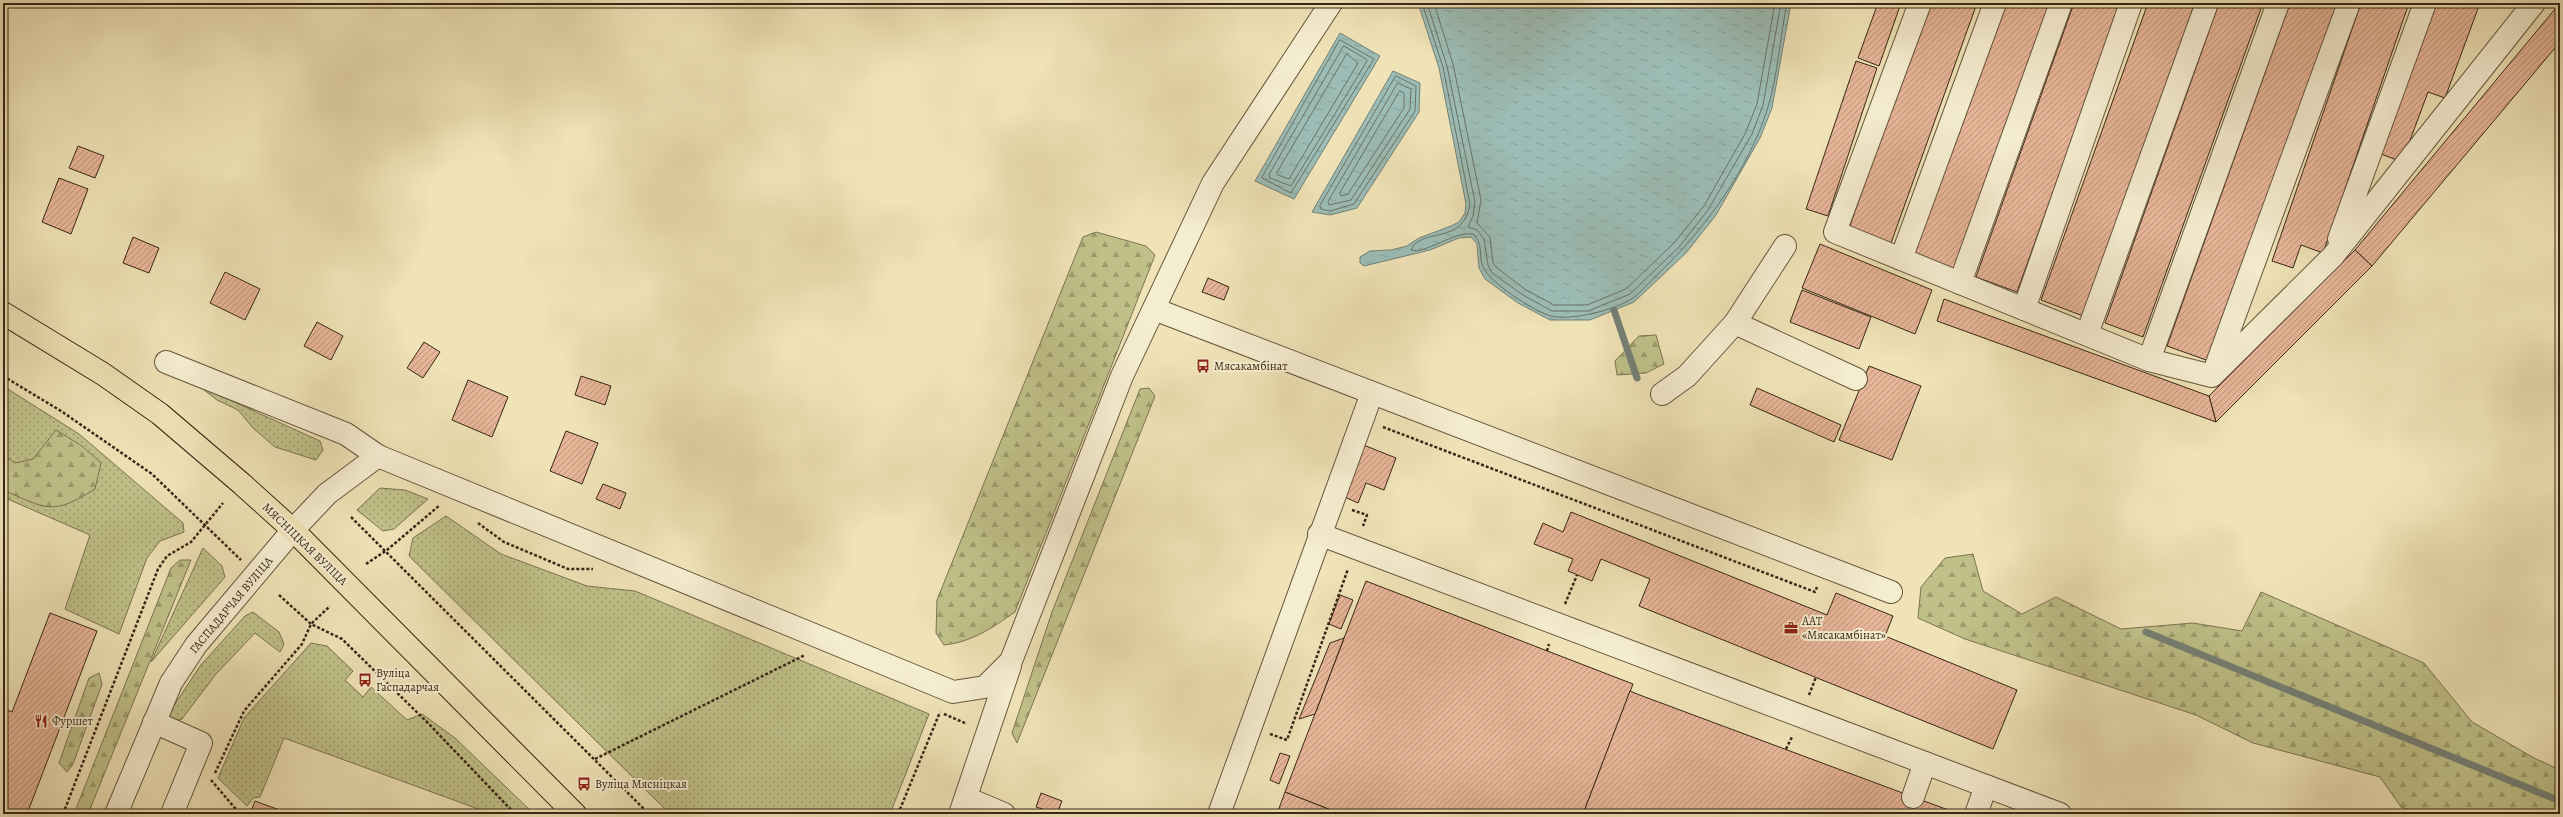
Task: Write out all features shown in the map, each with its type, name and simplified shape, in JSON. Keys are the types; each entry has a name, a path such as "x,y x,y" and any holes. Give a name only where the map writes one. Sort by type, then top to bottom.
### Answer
{"main road":[{"name":"МЯСНІЦКАЯ ВУЛІЦА","path":"3,313 103,374 160,414 293,530 575,814"}],"street":[{"path":"1004,814 963,806 1011,661 1122,376 1213,183 1331,3"},
{"path":"1920,3 1835,232 2149,360 2212,376"},
{"path":"1901,259 1995,3"},
{"path":"1960,283 2062,3"},
{"path":"2024,309 2131,3"},
{"path":"2087,334 2207,3"},
{"path":"2149,360 2278,3"},
{"path":"2212,376 2349,3"},
{"path":"2333,256 2425,3"},
{"path":"2212,376 2333,256 2534,3"},
{"path":"1662,394 1686,376 1735,323 1785,246"},
{"path":"1154,309 1891,592"},
{"path":"1735,323 1856,379"},
{"path":"166,362 346,434 378,456 953,692 985,687 1011,661"},
{"path":"1219,814 1319,534 1372,393"},
{"name":"ГАСПАДАРЧАЯ ВУЛІЦА","path":"116,814 171,683 196,645 293,530 327,494 378,456"},
{"path":"1319,534 2060,814"},
{"path":"154,722 201,743 172,814"},
{"path":"1913,797 1925,763"},
{"path":"1976,814 1986,786"}],"path":[{"path":"3,376 61,411 152,474 205,523 242,561"},
{"path":"1362,419 1815,592 1824,566"},
{"path":"63,814 158,569 167,556 191,542 205,523 224,504"},
{"path":"366,564 387,550 440,504 447,507"},
{"path":"351,517 387,550 650,814"},
{"path":"473,519 504,542 568,569 600,569"},
{"path":"279,595 311,624 342,639 428,723 515,814"},
{"path":"208,787 244,711 302,644 311,624 330,606"},
{"path":"798,651 812,657"},
{"path":"595,760 805,654"},
{"path":"933,709 987,735"},
{"path":"898,814 940,712"},
{"path":"211,780 240,814"}],"green space":[{"path":"1096,232 1146,246 1155,255 1015,612 990,629 973,637 964,641 944,645 936,633 937,600 1083,237"},
{"path":"1656,335 1664,364 1646,373 1617,375 1615,361 1639,336"},
{"path":"3,386 79,434 183,523 184,532 160,541 147,558 119,634 65,609 90,535 3,497"},
{"path":"199,386 320,441 323,450 316,460 275,447 253,428 238,410 217,400"},
{"path":"1149,388 1155,396 1017,743 1012,733 1052,612 1140,389"},
{"path":"56,430 82,446 101,463 95,489 81,498 69,503 49,507 30,502 3,490 3,455 15,463 33,459"},
{"path":"380,488 405,490 428,499 394,529 383,531 357,510"},
{"path":"446,516 501,554 587,586 635,591 929,714 890,814 670,814 409,556 413,538"},
{"path":"203,548 222,566 225,577 151,662"},
{"path":"1973,554 1983,591 2022,614 2056,597 2121,629 2193,623 2242,631 2261,592 2424,663 2472,722 2534,758 2560,770 2560,814 2420,814 2401,807 2380,777 2253,743 2196,715 1965,639 1918,618 1921,587 1945,558"},
{"path":"180,560 191,560 88,814 74,814 171,568"},
{"path":"253,612 279,632 284,644 280,652 255,633 216,674 182,719 175,721 168,715 200,666 245,616"},
{"path":"311,643 327,646 353,671 345,680 363,697 371,687 407,720 422,714 455,738 534,814 485,814 481,810 284,738 260,797 253,798 247,806 218,778 244,718"},
{"path":"99,673 102,684 73,764 67,772 59,763 89,678"}],"water":[{"path":"1418,3 1791,3 1772,108 1760,138 1716,215 1686,253 1634,302 1590,320 1550,320 1518,303 1485,279 1479,268 1477,244 1471,237 1459,238 1430,250 1364,266 1360,263 1360,257 1370,251 1391,250 1407,246 1419,238 1459,222 1465,213 1466,204 1439,68"},
{"path":"1340,33 1380,56 1294,199 1255,181"},
{"path":"1393,71 1420,83 1419,112 1357,208 1330,215 1312,212"}],"building":[{"path":"1878,3 1901,3 1879,66 1858,58"},
{"path":"1929,3 1977,3 1890,246 1848,231"},
{"path":"2004,3 2050,3 1954,269 1914,255"},
{"path":"2074,3 2121,3 2017,292 1976,277"},
{"path":"2148,3 2195,3 2083,316 2041,300"},
{"path":"2219,3 2263,3 2143,337 2105,323"},
{"path":"2290,3 2337,3 2209,361 2167,346"},
{"path":"2361,3 2409,3 2323,253 2301,245 2293,268 2272,261"},
{"path":"2437,3 2480,3 2445,98 2428,92 2402,162 2381,154"},
{"path":"2560,3 2560,42 2372,266 2355,250"},
{"path":"1856,61 1877,68 1828,216 1806,209"},
{"path":"78,146 104,156 95,178 69,168"},
{"path":"59,178 88,189 71,234 42,222"},
{"path":"133,237 159,248 149,273 123,263"},
{"path":"1820,244 1932,290 1915,334 1802,288"},
{"path":"2355,250 2372,266 2216,422 2209,396"},
{"path":"225,272 260,289 245,320 210,303"},
{"path":"1208,278 1229,287 1224,300 1202,292"},
{"path":"1802,290 1871,317 1859,349 1790,322"},
{"path":"1944,299 2209,396 2216,422 1937,321"},
{"path":"317,322 343,336 331,360 304,346"},
{"path":"424,342 440,352 423,378 407,368"},
{"path":"1869,366 1921,386 1892,460 1839,440"},
{"path":"581,376 611,386 605,405 575,395"},
{"path":"468,380 508,397 492,437 452,420"},
{"path":"1757,388 1841,425 1834,442 1750,405"},
{"path":"566,431 598,443 582,484 550,471"},
{"path":"1361,444 1396,458 1384,490 1366,483 1358,503 1340,495"},
{"path":"603,484 626,493 620,509 596,499"},
{"name":"ААТ «Мясакамбінат»","path":"1571,512 1827,615 1836,593 1893,616 1885,636 2017,690 1993,749 1639,606 1650,579 1601,559 1592,581 1568,571 1573,559 1534,544 1543,523 1563,532"},
{"path":"1366,581 1633,684 1583,814 1341,814 1285,792"},
{"path":"1340,595 1353,600 1341,629 1329,624"},
{"path":"50,613 97,631 27,814 8,814 3,812 3,708 12,712"},
{"path":"1344,638 1315,714 1299,719 1330,643"},
{"path":"1630,691 1637,694 1959,814 1583,814"},
{"path":"1280,753 1290,756 1279,784 1270,780"},
{"path":"1285,792 1341,814 1277,814"},
{"path":"1041,793 1062,801 1057,814 1036,807"},
{"path":"255,801 263,804 291,814 250,814"}],"waterway":[{"path":"1614,310 1637,378"},
{"path":"2146,632 2560,801"}],"place":[{"name":"Мясакамбінат","path":"1203,366"},
{"name":"ААТ «Мясакамбінат»","path":"1791,628"},
{"name":"Вуліца Гаспадарчая","path":"365,680"},
{"name":"Фуршет","path":"41,721"},
{"name":"Вуліца Мясніцкая","path":"584,784"}]}
